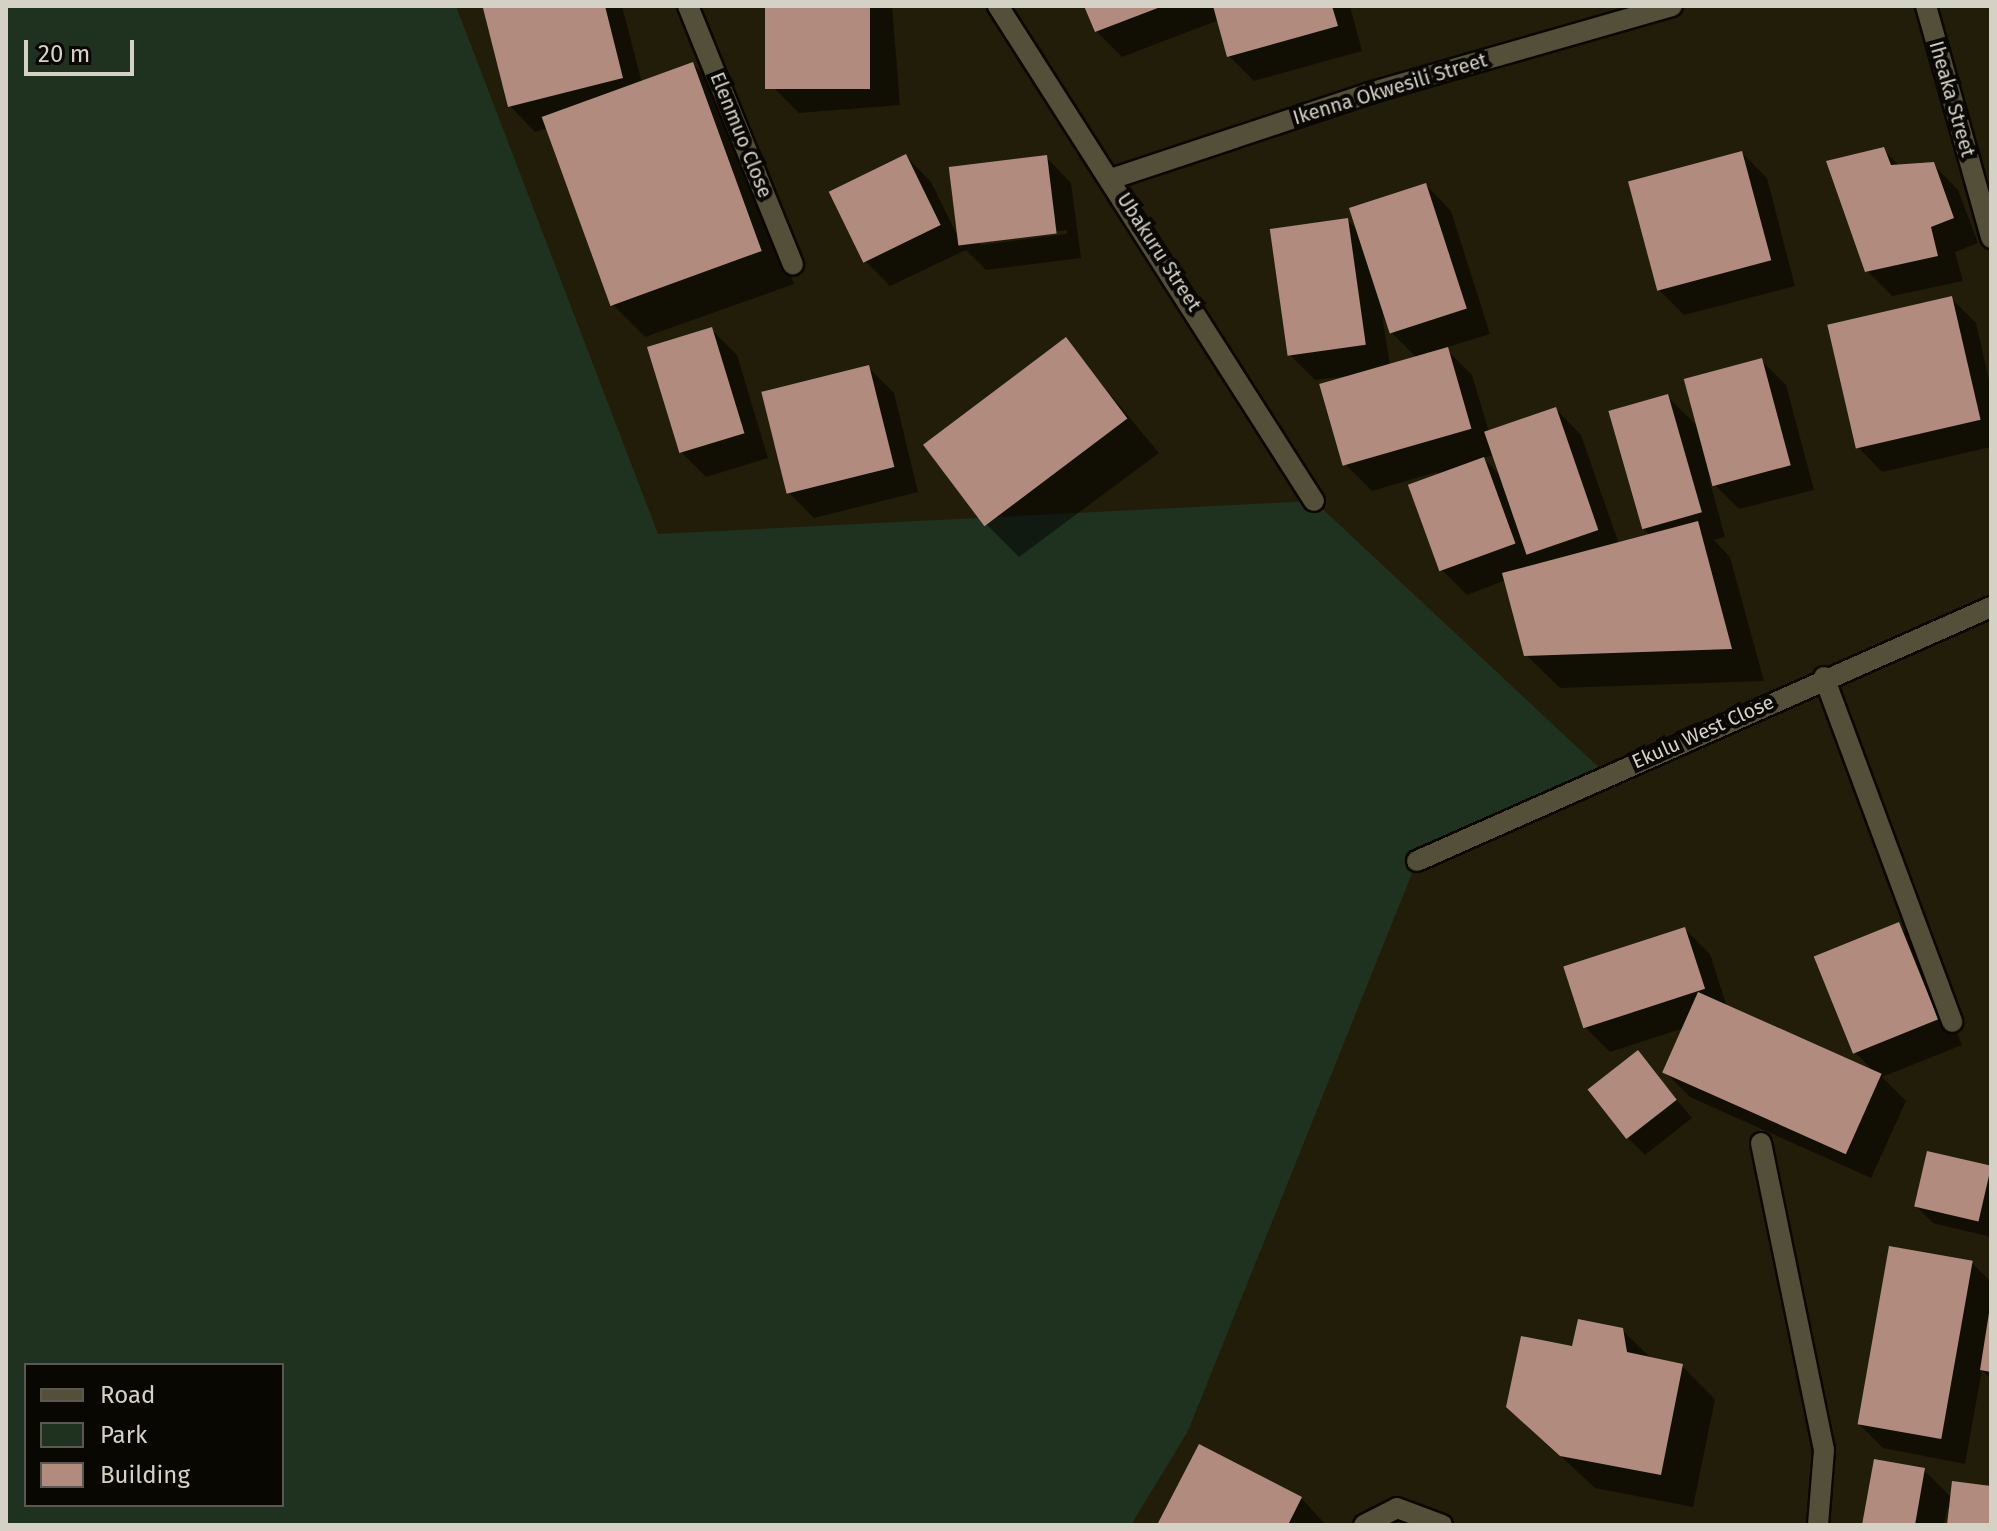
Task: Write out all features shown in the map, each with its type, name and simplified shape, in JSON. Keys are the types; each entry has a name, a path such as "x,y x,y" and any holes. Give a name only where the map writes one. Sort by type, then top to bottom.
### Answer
{"street":[{"name":"Elenmuo Close","path":"688,6 793,265"},
{"name":"Ubakuru Street","path":"998,6 1314,501"},
{"name":"Ikenna Okwesili Street","path":"1111,179 1369,93 1672,6"},
{"name":"Iheaka Street","path":"1926,6 1991,238"},
{"name":"Ekulu West Close","path":"1417,861 1824,677 1991,607"},
{"path":"1824,677 1952,1022"},
{"path":"1761,1143 1824,1450 1818,1525"},
{"path":"1364,1525 1397,1508 1442,1525"}],"green space":[{"path":"6,6 456,6 658,534 1314,501 1607,775 1417,861 1188,1431 1131,1525 6,1525"}],"building":[{"path":"605,6 623,78 508,107 483,8"},
{"path":"765,6 870,6 870,89 765,89"},
{"path":"1084,6 1163,6 1095,32"},
{"path":"1213,6 1332,6 1338,26 1227,57"},
{"path":"693,62 762,251 610,306 542,117"},
{"path":"1884,147 1891,165 1934,162 1954,218 1931,227 1938,256 1865,272 1826,161"},
{"path":"1742,151 1771,260 1657,291 1628,182"},
{"path":"906,154 941,225 863,263 829,192"},
{"path":"1047,155 1057,233 958,245 949,167"},
{"path":"1426,183 1467,309 1390,334 1349,208"},
{"path":"1348,218 1366,345 1288,356 1270,229"},
{"path":"1952,296 1981,420 1856,449 1827,325"},
{"path":"712,327 744,433 679,453 647,347"},
{"path":"1066,337 1127,418 984,526 923,445"},
{"path":"1448,347 1471,429 1343,466 1319,384"},
{"path":"1762,358 1791,465 1712,486 1684,379"},
{"path":"869,365 894,467 787,494 761,392"},
{"path":"1668,394 1702,512 1642,529 1608,411"},
{"path":"1556,407 1598,530 1526,555 1484,432"},
{"path":"1484,457 1515,543 1439,571 1408,485"},
{"path":"1698,521 1732,649 1524,656 1502,573"},
{"path":"1899,922 1938,1019 1853,1054 1814,956"},
{"path":"1685,927 1705,989 1583,1028 1563,967"},
{"path":"1698,992 1882,1074 1846,1154 1662,1072"},
{"path":"1638,1050 1677,1100 1626,1139 1588,1089"},
{"path":"1927,1151 1991,1166 1978,1221 1914,1207"},
{"path":"1889,1246 1973,1261 1941,1439 1858,1424"},
{"path":"1991,1313 1991,1372 1980,1370"},
{"path":"1578,1319 1623,1328 1627,1352 1683,1364 1661,1475 1560,1456 1506,1407 1521,1336 1572,1346"},
{"path":"1199,1444 1302,1497 1288,1525 1157,1525"},
{"path":"1874,1459 1925,1468 1915,1525 1862,1525"},
{"path":"1952,1481 1991,1486 1991,1525 1947,1525"}]}
